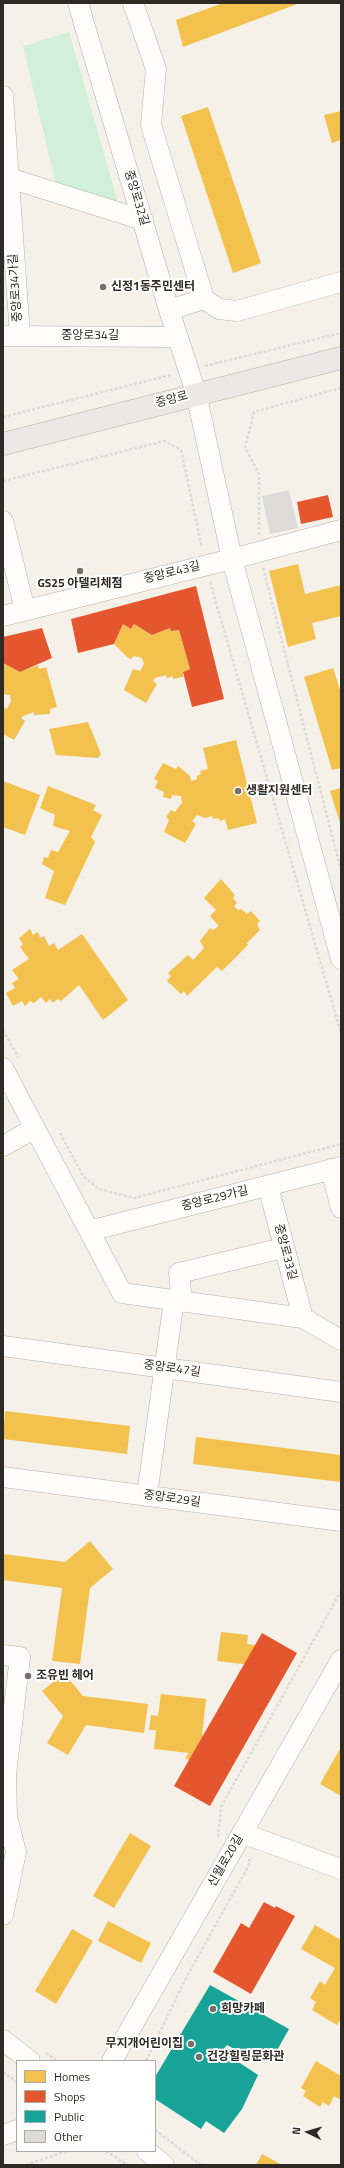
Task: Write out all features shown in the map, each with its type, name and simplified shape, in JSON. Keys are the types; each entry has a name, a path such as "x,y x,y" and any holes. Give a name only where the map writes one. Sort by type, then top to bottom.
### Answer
{"main road":[{"name":"중앙로","path":"3,444 196,393 341,358"}],"street":[{"name":"중앙로32길","path":"78,3 169,310 196,393 232,559 341,959"},
{"path":"133,3 156,69 151,125 204,299 219,309 237,311 341,282"},
{"name":"중앙로34가길","path":"3,96 11,336"},
{"path":"6,178 143,220"},
{"path":"169,310 204,299"},
{"name":"중앙로34길","path":"11,336 178,337"},
{"path":"3,521 25,610"},
{"name":"중앙로43길","path":"3,616 232,559 341,530"},
{"path":"11,1063 10,1100 35,1128 122,1293 303,1318 341,1340"},
{"path":"3,1146 35,1128"},
{"path":"336,1168 341,1208"},
{"name":"중앙로29가길","path":"89,1231 336,1168"},
{"name":"중앙로33길","path":"268,1186 283,1248 303,1318"},
{"path":"147,1495 165,1368 178,1301 179,1273 283,1248"},
{"name":"중앙로47길","path":"3,1346 341,1392"},
{"name":"중앙로29길","path":"3,1477 341,1521"},
{"path":"3,1655 20,1657 6,1774 7,1817 16,1852 3,1915"},
{"name":"신월로20길","path":"113,2060 341,1660"},
{"path":"242,1833 341,1869"},
{"path":"3,2040 29,2060"},
{"path":"3,2135 16,2130"},
{"path":"148,2152 164,2165"}],"path":[{"path":"341,388 254,412 245,447 258,474 259,552 341,870"},
{"path":"3,481 165,441 181,450 205,565 341,1033"},
{"path":"3,1030 11,1063"},
{"path":"56,1128 83,1176 99,1189 134,1198 341,1144"},
{"path":"218,1845 221,1807 341,1591"},
{"path":"3,2072 16,2081"},
{"path":"156,2131 201,2165"},
{"path":"26,2165 64,2152"},
{"path":"108,2152 127,2165"}],"green space":[{"path":"69,32 120,209 56,185 23,46"}],"building: Homes":[{"path":"223,3 300,3 183,47 176,20"},
{"path":"208,107 261,263 233,273 181,116"},
{"path":"341,111 341,140 332,143 324,115"},
{"path":"298,564 305,594 341,585 341,616 312,623 316,639 288,647 269,571"},
{"path":"123,624 131,629 134,624 152,635 170,628 171,631 179,630 190,669 183,672 183,677 173,679 173,676 167,678 166,675 155,678 153,681 157,684 146,703 124,690 133,669 140,671 144,664 142,658 133,656 132,659 128,658 114,644"},
{"path":"3,663 20,672 38,665 39,669 46,667 57,707 50,709 50,714 34,715 34,712 23,716 21,718 25,721 14,740 3,734 3,707 7,709 11,701 10,695 3,694"},
{"path":"333,668 341,693 341,768 332,770 304,677"},
{"path":"88,722 101,754 98,758 56,755 49,729"},
{"path":"236,740 257,823 228,830 225,819 220,821 218,818 213,819 212,816 205,818 197,815 192,821 196,824 185,843 164,832 169,820 166,817 171,810 175,812 182,803 181,796 172,795 171,799 163,797 164,792 155,788 158,781 154,779 163,763 176,769 178,766 190,776 191,781 197,779 197,776 201,774 200,771 208,769 203,748"},
{"path":"3,781 40,795 25,835 3,827"},
{"path":"48,786 96,805 93,810 102,815 91,837 95,842 65,905 45,898 54,871 42,864 44,857 48,858 51,850 58,852 70,831 53,826 55,815 40,808"},
{"path":"341,788 341,826 330,791"},
{"path":"221,879 235,895 233,898 237,903 234,906 238,910 241,909 247,914 251,911 260,921 257,924 260,930 247,943 248,945 222,971 217,967 187,996 184,991 181,994 167,981 171,976 168,973 188,955 193,960 204,948 200,941 210,928 213,930 219,926 210,916 216,910 204,898"},
{"path":"30,929 33,935 38,932 40,938 44,936 49,946 54,943 58,950 82,934 128,1000 103,1020 79,985 61,1001 58,999 53,1003 50,999 46,1003 41,997 34,1003 30,1001 25,1006 22,1001 13,1006 6,993 15,988 12,983 19,979 12,970 29,959 20,947 23,944 19,938"},
{"path":"5,1411 130,1426 127,1454 3,1439"},
{"path":"196,1437 341,1455 341,1482 193,1464"},
{"path":"90,1541 113,1569 90,1588 80,1664 52,1661 62,1588 3,1580 3,1554 65,1562"},
{"path":"221,1632 248,1635 247,1644 256,1645 261,1636 292,1654 277,1680 251,1665 217,1661"},
{"path":"64,1673 83,1696 148,1704 144,1733 86,1725 68,1755 47,1743 63,1716 42,1691"},
{"path":"161,1694 206,1699 202,1736 234,1754 220,1778 185,1758 189,1753 154,1749 156,1730 149,1730 151,1715 158,1716"},
{"path":"341,1747 341,1796 320,1784"},
{"path":"130,1833 151,1846 114,1908 93,1896"},
{"path":"108,1921 151,1943 141,1963 98,1941"},
{"path":"315,1925 341,1940 341,2018 337,2025 312,2010 316,2002 310,1998 320,1981 325,1985 335,1968 301,1949"},
{"path":"72,1929 93,1941 56,2004 35,1991"},
{"path":"316,2061 341,2076 341,2100 334,2096 329,2106 323,2102 320,2107 303,2096 306,2091 301,2088"},
{"path":"262,2154 282,2165 256,2165"}],"building: Shops":[{"path":"328,495 333,517 301,524 297,502"},
{"path":"196,586 224,699 192,707 183,672 190,669 179,630 171,631 170,628 152,635 134,624 131,629 123,624 114,644 78,653 71,619"},
{"path":"42,628 52,658 20,672 3,663 3,637"},
{"path":"262,1633 297,1653 210,1806 174,1786"},
{"path":"264,1902 275,1908 276,1906 295,1916 251,1994 213,1972 241,1923 249,1928"}],"building: Public":[{"name":"건강힐링문화관","path":"210,1985 289,2029 271,2061 258,2053 254,2060 227,2045 222,2051 258,2075 242,2109 224,2133 206,2121 201,2129 156,2100 156,2075"}],"building: Other":[{"path":"289,490 298,528 270,534 262,496"}],"place":[{"name":"신정1동주민센터","path":"103,287"},
{"name":"GS25 아델리체점","path":"80,571"},
{"name":"생활지원센터","path":"238,791"},
{"name":"조유빈 헤어","path":"28,1676"},
{"name":"희망카페","path":"213,2009"},
{"name":"무지개어린이집","path":"191,2044"},
{"name":"건강힐링문화관","path":"199,2057"}]}
